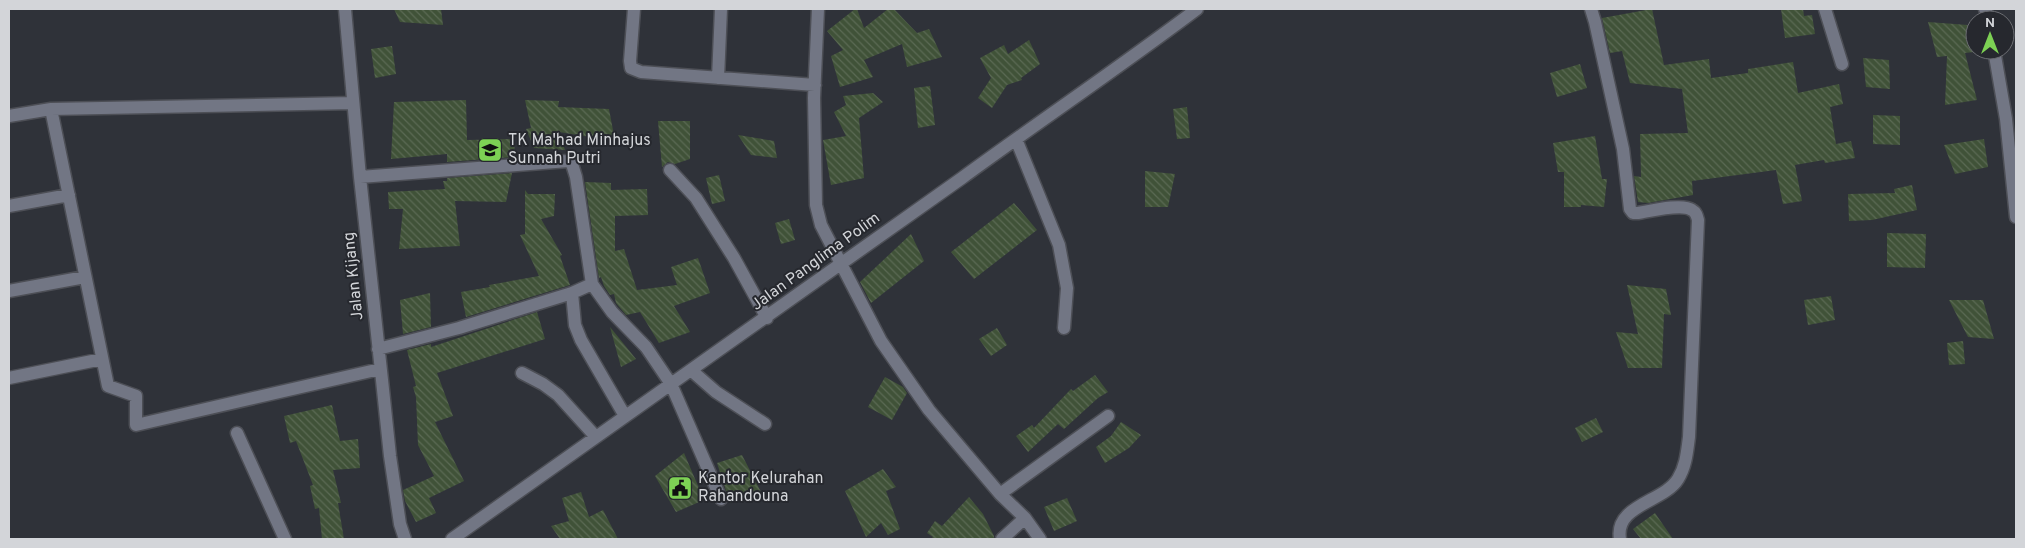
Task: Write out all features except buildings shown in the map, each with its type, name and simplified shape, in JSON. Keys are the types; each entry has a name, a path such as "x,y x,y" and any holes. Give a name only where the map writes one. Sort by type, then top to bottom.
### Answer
{"street":[{"name":"Jalan Kijang","path":"345,9 380,369 394,485 404,539"},
{"path":"634,9 631,68 641,72 815,84"},
{"path":"718,78 721,9"},
{"path":"818,9 815,84 816,205 821,225 886,348 929,410 1000,494 1025,518 1040,539"},
{"name":"Jalan Panglima Polim","path":"452,539 767,318 1197,9"},
{"path":"1591,9 1596,22 1623,148 1630,209 1638,213 1683,207 1691,209 1696,213 1698,220 1689,438 1685,464 1677,480 1657,497 1626,516 1618,528 1620,539"},
{"path":"1825,9 1842,64"},
{"path":"1996,60 2006,118 2016,217"},
{"path":"9,116 51,109 353,103"},
{"path":"51,109 108,386 136,396 136,425 380,369"},
{"path":"1016,139 1060,245 1067,288 1064,328"},
{"path":"360,177 568,161 572,164 592,284 612,312 646,347 671,384 721,499"},
{"path":"670,170 701,205 734,258 767,318"},
{"path":"9,206 69,195"},
{"path":"9,291 85,277"},
{"path":"378,349 476,323 572,293 592,284"},
{"path":"572,293 575,325 581,340 625,416"},
{"path":"9,378 102,359"},
{"path":"692,371 716,392 765,424"},
{"path":"522,374 544,384 558,395 596,438"},
{"path":"1000,494 1108,416"},
{"path":"237,432 285,539"},
{"path":"1002,539 1025,518"}],"place":[{"name":"TK Ma'had Minhajus Sunnah Putri","path":"490,150"},
{"name":"Kantor Kelurahan Rahandouna","path":"680,488"}]}
